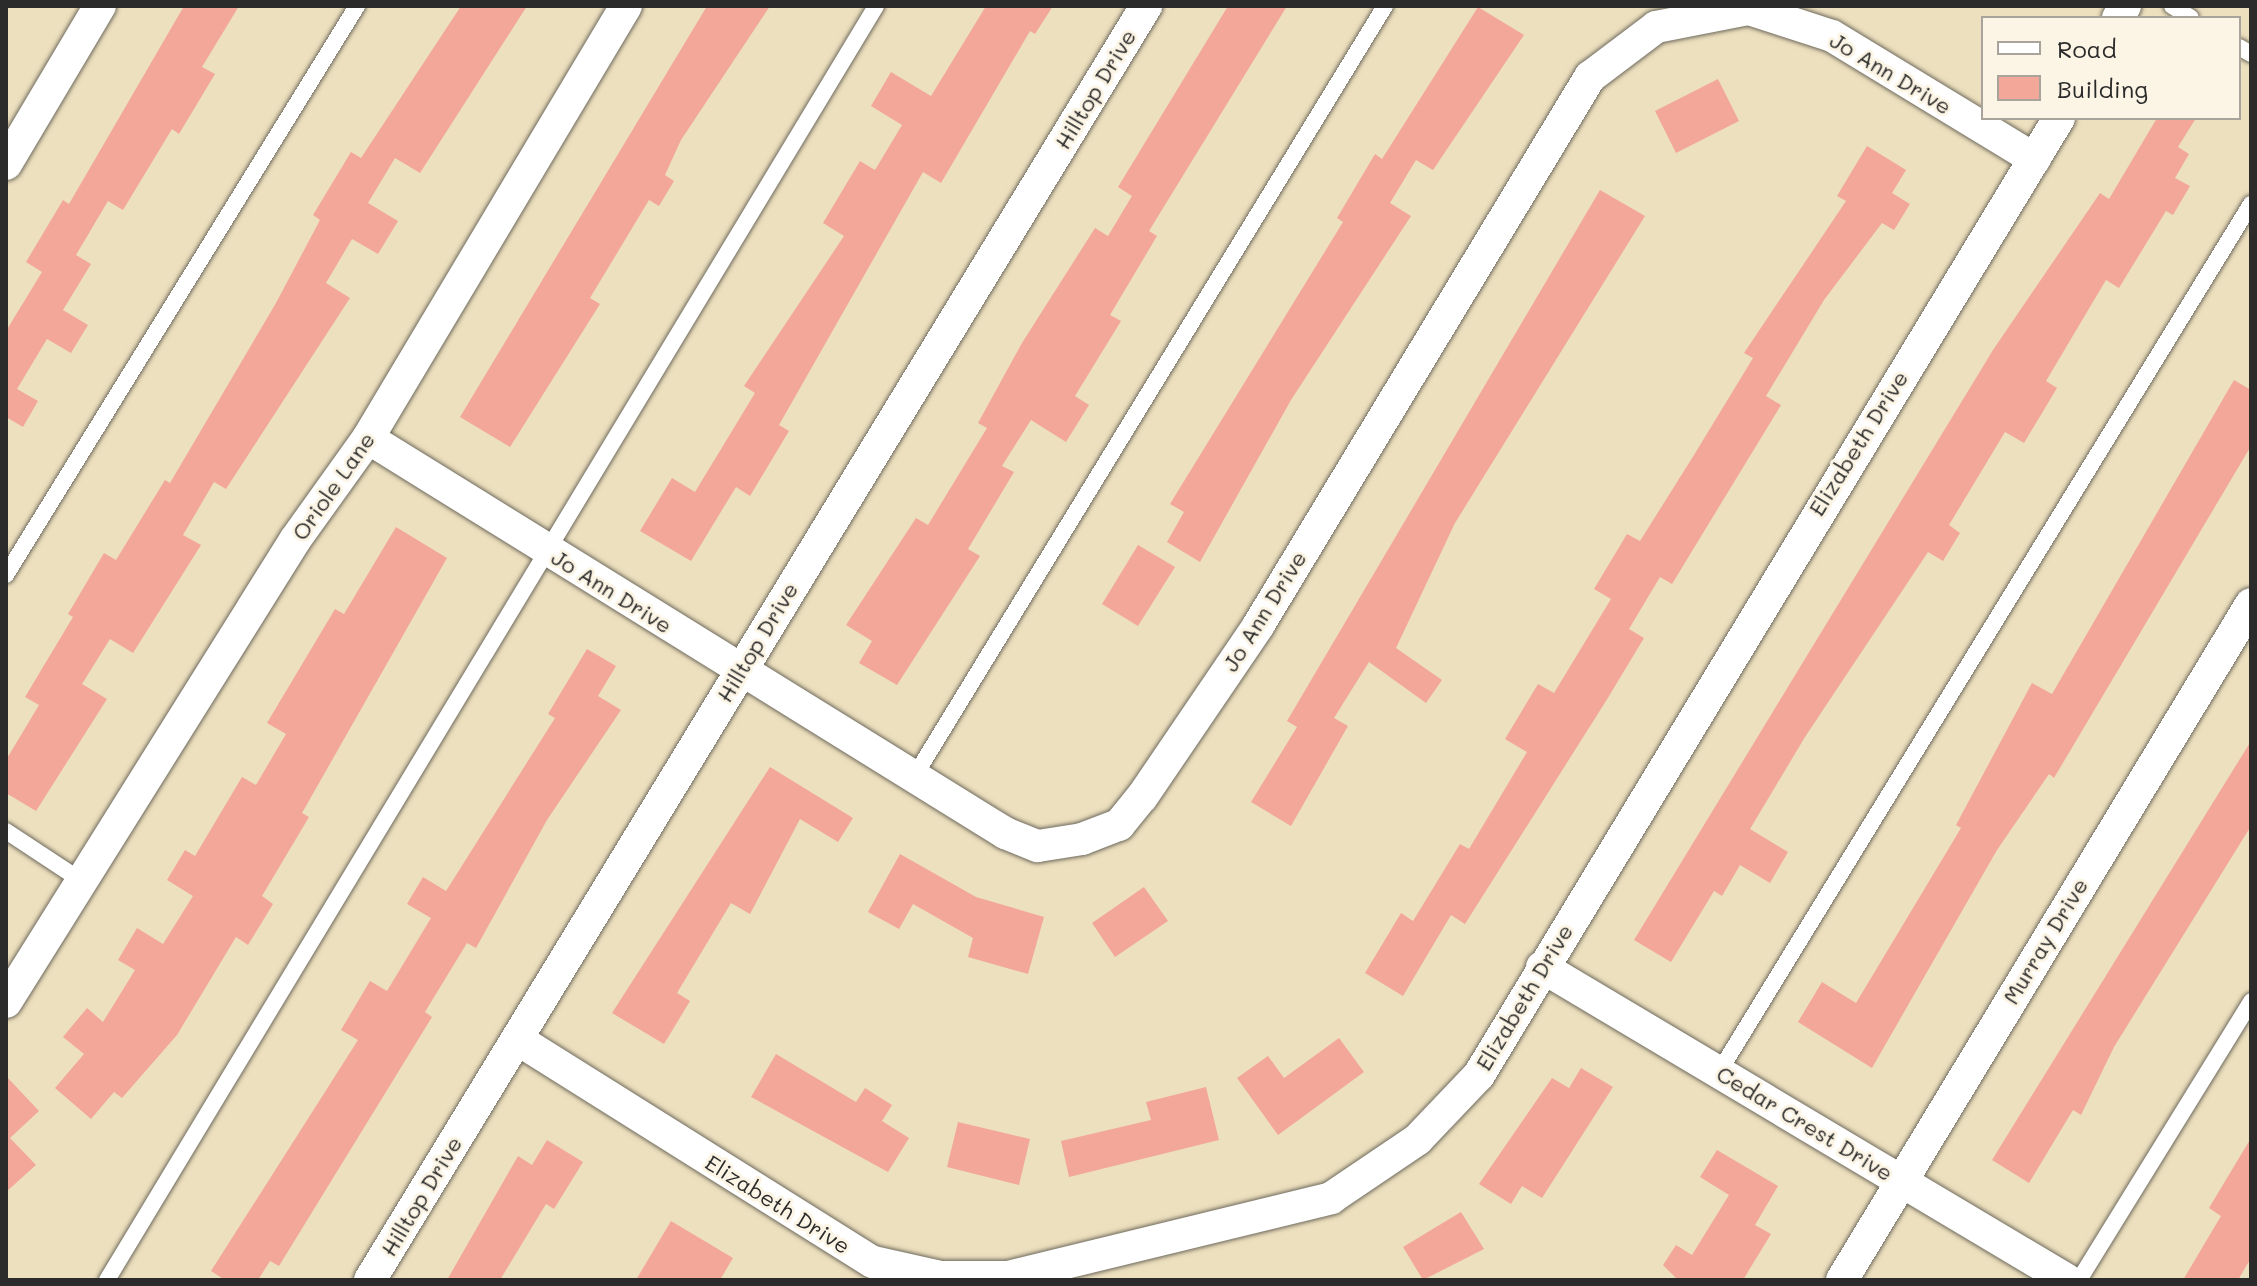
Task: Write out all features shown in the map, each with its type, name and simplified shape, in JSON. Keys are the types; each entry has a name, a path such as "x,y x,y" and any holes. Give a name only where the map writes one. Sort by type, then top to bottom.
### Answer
{"street":[{"path":"6,164 100,6"},
{"name":"Oriole Lane","path":"6,1002 85,884 295,540 368,438 626,6"},
{"name":"Hilltop Drive","path":"370,1280 1146,6"},
{"name":"Jo Ann Drive","path":"368,438 914,777 1038,846 1119,825 1258,626 1590,77 1656,27 1749,9 1832,36 2034,159"},
{"name":"Elizabeth Drive","path":"517,1039 873,1262 941,1277 1008,1277 1331,1198 1418,1139 1479,1075 2058,120"},
{"name":"Murray Drive","path":"1842,1280 2251,604"},
{"name":"Cedar Crest Drive","path":"1542,967 2067,1280"}],"lane":[{"path":"6,575 357,6"},
{"path":"107,1280 876,6"},
{"path":"914,777 1385,6"},
{"path":"1719,1072 2251,204"},
{"path":"6,831 85,884"},
{"path":"2079,1280 2251,1001"}],"building":[{"path":"184,6 239,6 202,67 215,74 179,134 172,129 123,210 108,201 76,255 91,264 63,310 88,325 71,353 47,339 17,389 38,401 23,427 6,417 6,331 42,272 26,262 63,200 69,204"},
{"path":"461,6 527,6 420,173 395,158 368,203 398,221 378,254 352,239 326,283 350,298 226,489 214,482 183,535 201,545 133,653 110,639 82,684 107,699 36,811 6,793 6,760 39,705 25,697 73,617 68,614 104,553 116,560 165,480 170,483 276,303 320,220 313,215 351,152 361,158"},
{"path":"707,6 770,6 681,140 665,175 674,181 659,206 649,200 590,298 600,304 510,447 460,417"},
{"path":"986,6 1053,6 1035,34 1030,31 941,183 923,172 779,425 789,431 750,496 736,487 691,561 640,531 672,478 695,492 755,393 744,386 844,236 823,223 860,161 875,170 902,125 871,106 891,72 931,96"},
{"path":"1228,6 1287,6 1149,231 1157,236 1110,315 1121,321 1075,396 1089,405 1066,442 1031,420 1002,466 1014,472 968,549 980,556 897,685 859,663 872,641 846,625 916,518 928,525 987,428 978,423 1022,343 1095,228 1108,236 1132,196 1118,187"},
{"path":"1478,7 1524,35 1433,170 1416,160 1390,203 1411,216 1291,400 1200,562 1167,542 1184,512 1170,504 1343,222 1337,218 1375,154 1382,159"},
{"path":"1718,79 1739,121 1676,153 1655,111"},
{"path":"2156,120 2195,120 2178,147 2189,154 2175,178 2190,186 2173,215 2166,211 2119,288 2106,280 2046,381 2057,388 2024,443 2005,432 1949,525 1960,533 1943,561 1928,552 1805,737 1750,829 1788,852 1770,883 1740,865 1722,896 1714,891 1671,962 1634,940 1993,350 2100,193 2109,199"},
{"path":"1867,146 1906,170 1892,193 1910,204 1894,230 1882,223 1824,300 1766,396 1781,405 1672,584 1660,577 1629,629 1644,638 1606,701 1465,924 1451,915 1403,996 1365,973 1401,913 1413,921 1460,844 1469,849 1527,752 1505,739 1538,684 1554,693 1611,599 1594,589 1627,534 1640,541 1694,455 1753,358 1744,353 1846,201 1837,196"},
{"path":"1600,190 1645,216 1455,523 1396,648 1442,680 1426,703 1369,662 1334,718 1348,726 1291,826 1251,802 1297,727 1287,721"},
{"path":"2234,380 2251,390 2251,446 2054,778 2049,774 1997,850 1872,1068 1798,1022 1822,982 1856,1003 1961,828 1956,825 2032,683 2052,694"},
{"path":"396,527 447,558 302,813 309,817 262,896 273,904 248,945 236,937 177,1035 122,1098 114,1092 91,1119 55,1088 84,1054 63,1037 87,1008 103,1022 135,970 118,960 137,928 163,944 193,896 167,880 185,850 195,856 242,777 256,785 286,734 267,723 335,609 344,614"},
{"path":"1138,545 1175,567 1138,626 1102,604"},
{"path":"587,649 616,666 598,696 621,710 547,820 476,948 467,943 425,1012 432,1017 279,1266 270,1261 258,1280 225,1280 211,1271 358,1040 341,1030 370,981 387,991 431,918 407,904 423,877 446,891 555,718 548,714"},
{"path":"2251,741 2251,826 2114,1047 2081,1115 2073,1110 2029,1183 1992,1160"},
{"path":"770,767 853,818 838,842 800,819 750,914 731,903 677,993 690,1001 664,1044 612,1013"},
{"path":"900,854 976,897 1044,917 1028,974 968,957 973,938 913,904 899,929 868,912"},
{"path":"1144,887 1168,921 1115,957 1092,923"},
{"path":"1339,1038 1364,1072 1278,1135 1237,1078 1268,1056 1284,1078"},
{"path":"776,1054 856,1102 865,1088 892,1105 882,1121 909,1138 888,1172 751,1097"},
{"path":"1581,1068 1613,1087 1542,1198 1522,1186 1511,1204 1479,1184 1552,1078 1569,1088"},
{"path":"6,1076 39,1111 10,1138 36,1165 6,1192"},
{"path":"1206,1087 1219,1140 1069,1177 1061,1141 1151,1120 1146,1102"},
{"path":"958,1122 1030,1139 1019,1185 947,1167"},
{"path":"2251,1138 2251,1258 2238,1280 2183,1280 2221,1216 2209,1208"},
{"path":"547,1140 583,1162 554,1209 546,1204 500,1280 447,1280 518,1156 532,1165"},
{"path":"1717,1150 1778,1186 1755,1225 1771,1234 1743,1280 1678,1280 1663,1265 1676,1245 1692,1255 1729,1195 1700,1177"},
{"path":"1461,1212 1484,1249 1423,1280 1403,1247"},
{"path":"671,1221 733,1258 720,1280 636,1280"}]}
